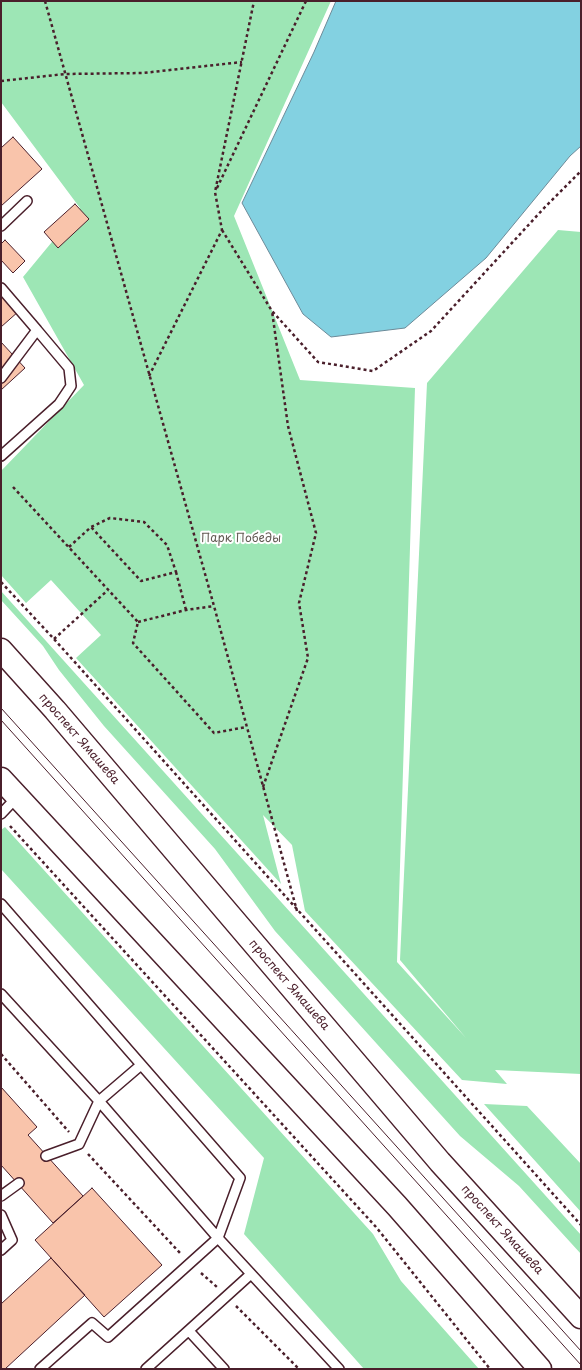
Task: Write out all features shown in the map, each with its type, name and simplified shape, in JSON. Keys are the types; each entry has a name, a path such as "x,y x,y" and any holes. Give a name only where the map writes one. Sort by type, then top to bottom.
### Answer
{"main road":[{"name":"проспект Ямашева","path":"1,650 60,716 440,1162 577,1309"},
{"path":"1,779 397,1206 540,1369"}],"lane":[{"path":"1,226 27,201"},
{"path":"1,288 69,368 71,386 58,404 1,456"},
{"path":"1,378 37,330"},
{"path":"4,818 18,796"},
{"path":"1,904 240,1178 218,1238 108,1337 92,1323 40,1369"},
{"path":"1,994 99,1101 218,1238 339,1369"},
{"path":"46,1156 79,1144 99,1101 141,1065"},
{"path":"1,1196 18,1183"},
{"path":"1,1215 12,1240 1,1250"},
{"path":"146,1369 251,1274"},
{"path":"188,1331 224,1369"}],"path":[{"path":"45,1 298,911"},
{"path":"254,1 215,192 222,230 272,311 318,362 373,371 431,331 545,207 581,171"},
{"path":"215,192 306,1"},
{"path":"1,81 65,74 143,73 242,62"},
{"path":"149,377 222,230"},
{"path":"263,787 308,658 299,603 316,533 288,426 272,311"},
{"path":"13,487 138,622"},
{"path":"69,547 91,527 110,518 144,522 167,545 186,610"},
{"path":"91,527 140,581 176,572"},
{"path":"1,582 581,1225"},
{"path":"54,639 108,590"},
{"path":"138,622 186,610 214,606"},
{"path":"138,622 133,643 214,733 246,726"},
{"path":"4,818 376,1227 490,1369"},
{"path":"1,1054 79,1144 178,1251 227,1296 300,1369"}],"green space":[{"name":"Парк Победы","path":"1,1 331,1 234,216 300,380 415,388 397,962 466,1038 400,960 427,383 558,230 581,232 581,1074 495,1070 507,1084 462,1080 305,911 292,845 263,815 281,884 76,658 101,635 51,580 26,603 1,575 1,471 84,385 23,277 80,208 1,102"},
{"path":"1,591 581,1235 581,1254 519,1186 460,1136 275,931 215,849 104,726 59,670 43,646 1,600"},
{"path":"5,827 373,1234 401,1281 479,1369 364,1369 244,1234 264,1158 1,869 1,830"},
{"path":"484,1104 527,1106 581,1164 581,1212"}],"water":[{"path":"336,1 581,1 581,146 570,156 486,258 405,328 331,337 303,314 242,203 314,52"}],"building":[{"path":"13,137 42,169 1,206 1,148"},
{"path":"75,204 89,219 58,248 44,232"},
{"path":"5,240 25,261 13,273 1,260 1,244"},
{"path":"1,292 19,311 1,327"},
{"path":"1,342 25,368 1,390"},
{"path":"1,1087 37,1127 28,1135 83,1196 53,1223 1,1165"},
{"path":"92,1188 162,1265 104,1317 35,1240"},
{"path":"51,1258 85,1295 5,1369 1,1369 1,1304"}],"tram line":[{"path":"1,708 581,1351"},
{"path":"1,720 581,1365"}]}
